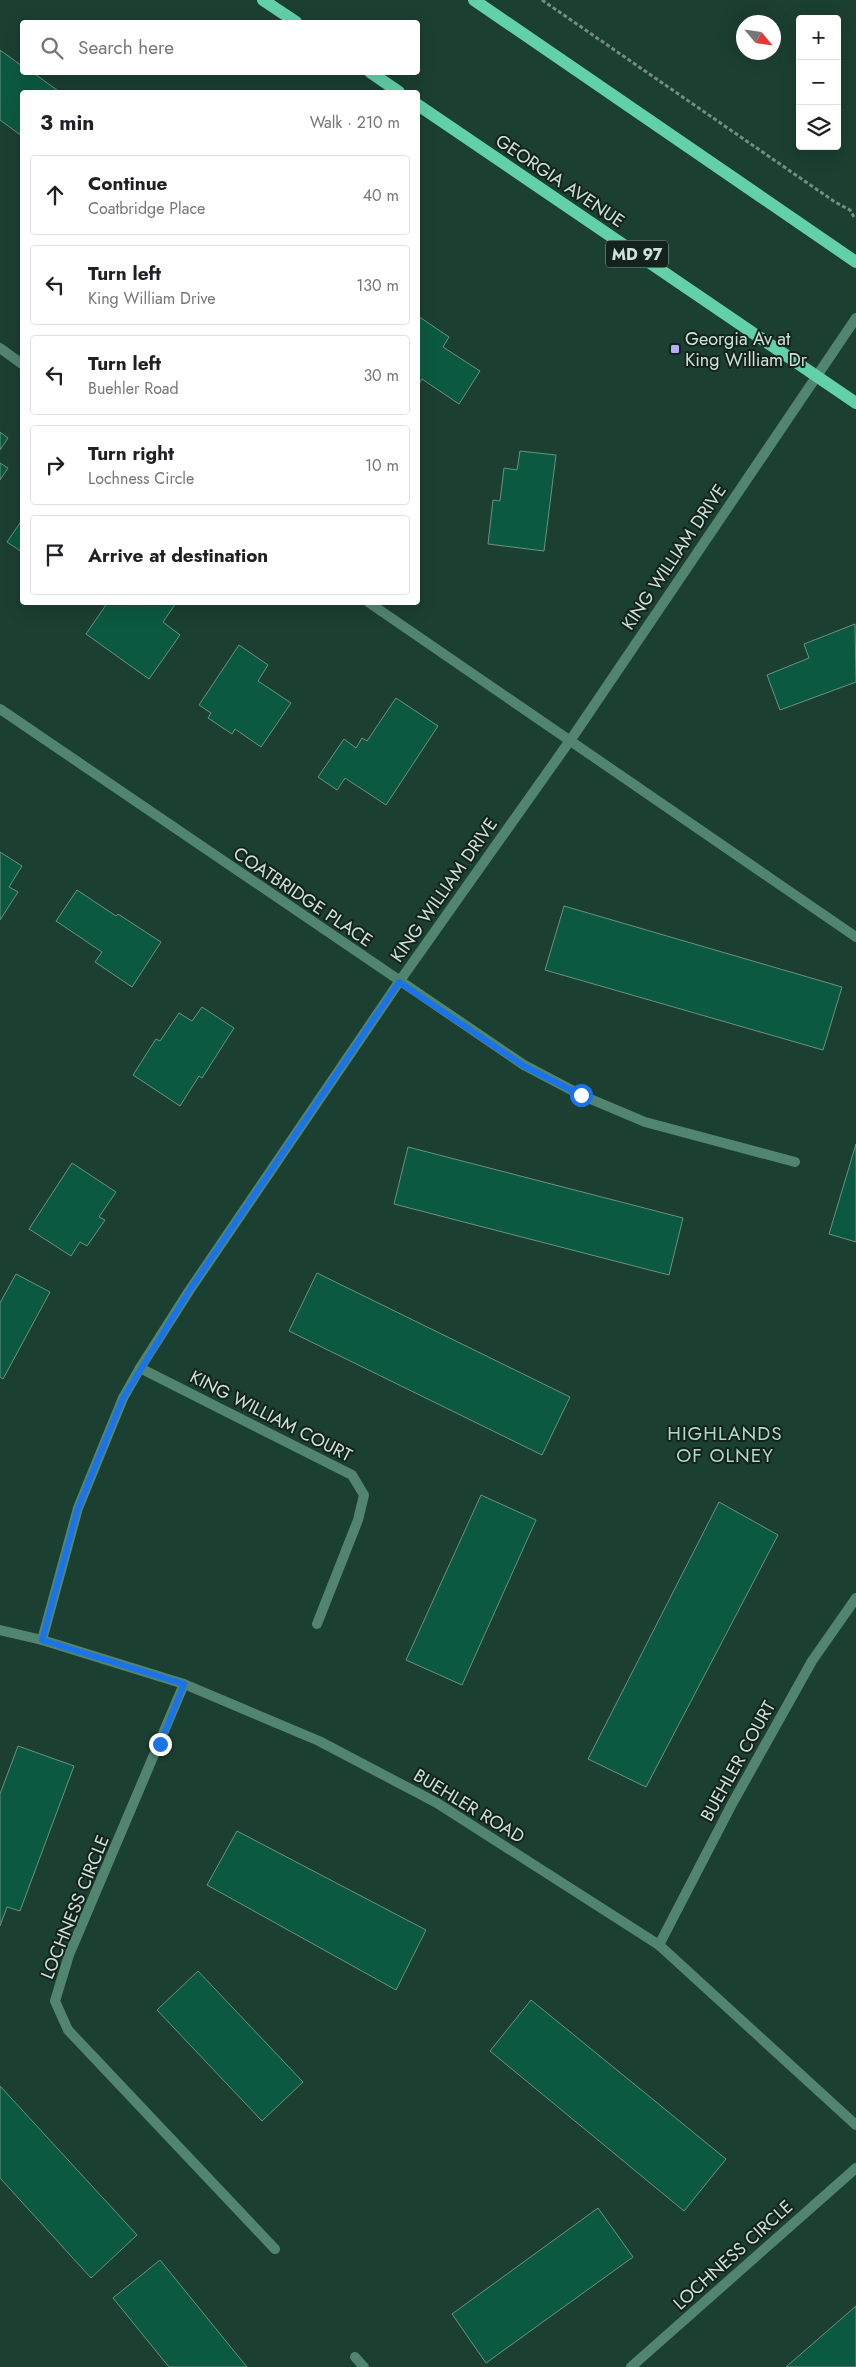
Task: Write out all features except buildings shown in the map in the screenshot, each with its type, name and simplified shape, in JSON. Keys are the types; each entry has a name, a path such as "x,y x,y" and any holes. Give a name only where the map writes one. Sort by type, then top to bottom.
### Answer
{"main road":[{"path":"263,0 293,20"},
{"path":"474,0 856,262"},
{"path":"374,75 396,90"},
{"name":"GEORGIA AVENUE","path":"420,106 856,403"}],"street":[{"name":"KING WILLIAM DRIVE","path":"42,1640 78,1508 123,1398 140,1368 189,1291 399,982 569,742 856,318"},
{"path":"0,348 20,363"},
{"path":"372,605 569,742 856,937"},
{"name":"COATBRIDGE PLACE","path":"0,709 524,1066 581,1095 645,1122 795,1162"},
{"name":"KING WILLIAM COURT","path":"140,1368 352,1475 364,1495 360,1512 317,1624"},
{"name":"BUEHLER COURT","path":"659,1945 732,1804 812,1661 856,1598"},
{"name":"BUEHLER ROAD","path":"0,1630 42,1640 184,1684 319,1741 437,1803 659,1945 856,2125"},
{"name":"LOCHNESS CIRCLE","path":"184,1684 70,1955 55,2001 68,2030 275,2249"},
{"name":"LOCHNESS CIRCLE","path":"631,2367 856,2168"},
{"path":"355,2357 364,2367"}],"path":[{"path":"542,0 835,202 850,210 856,219"}],"place":[{"name":"Georgia Av at King William Dr","path":"675,349"}],"district":[{"name":"HIGHLANDS OF OLNEY","path":"725,1444"}],"route":[{"path":"160,1744 184,1684 42,1640 78,1508 123,1398 189,1291 399,982 524,1066 581,1095"}]}
